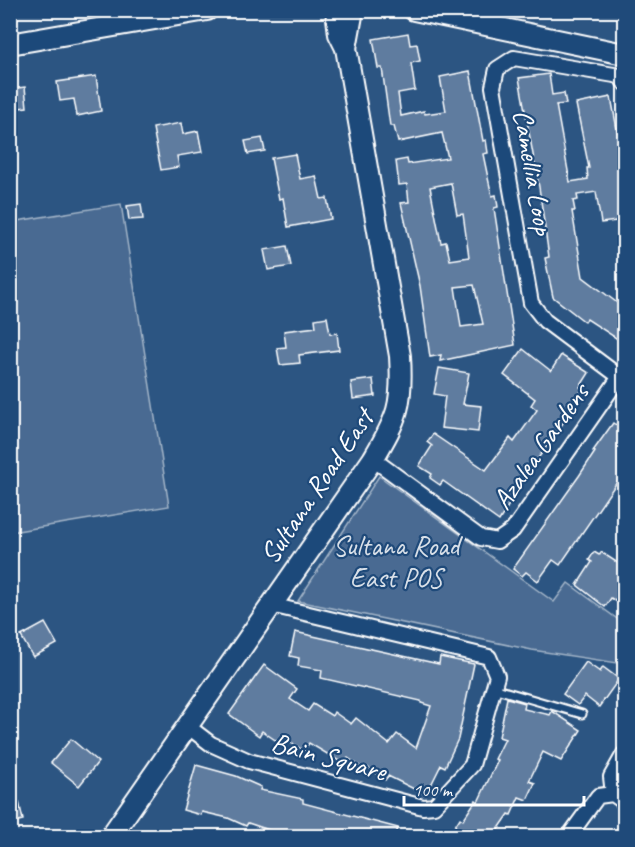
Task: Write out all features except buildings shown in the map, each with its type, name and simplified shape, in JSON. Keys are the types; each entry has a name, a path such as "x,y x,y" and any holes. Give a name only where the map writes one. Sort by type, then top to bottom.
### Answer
{"street":[{"path":"10,44 207,10"},
{"name":"Sultana Road East","path":"111,837 186,725 373,459 396,421 402,391 400,356 346,48 339,34 336,10"},
{"name":"Sultana Road East","path":"346,48 354,10"},
{"path":"414,10 624,54"},
{"name":"Camellia Loop","path":"622,374 545,321 531,303 493,87 496,69 514,58 620,76 624,82"},
{"name":"Azalea Gardens","path":"373,459 481,538 497,541 513,530 622,374"},
{"name":"Bain Square","path":"186,725 211,744 249,761 423,807 434,806 472,765 497,676 489,657 271,605"},
{"path":"569,837 598,796 619,798 611,777 624,754"}],"lane":[{"path":"493,688 582,714"}],"green space":[{"path":"121,204 169,506 11,532 11,222"},
{"name":"Sultana Road East POS","path":"379,476 554,602 568,583 624,624 624,664 532,650 298,601"}]}
